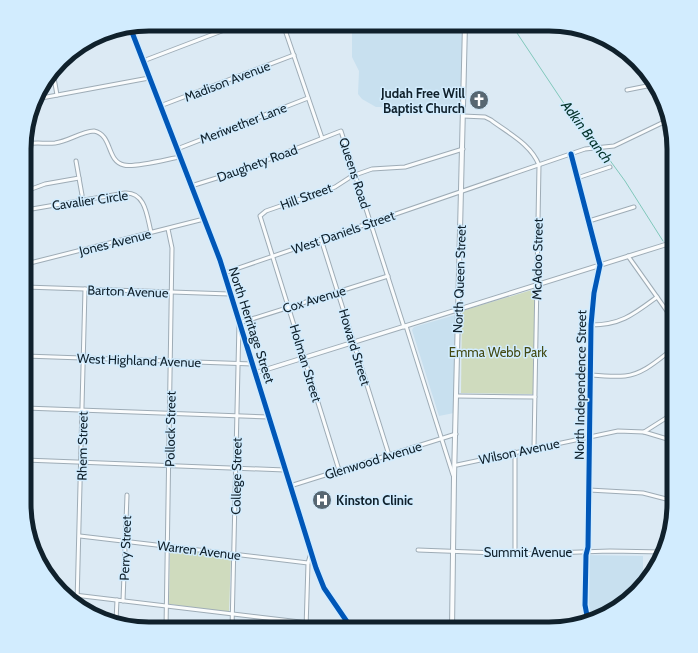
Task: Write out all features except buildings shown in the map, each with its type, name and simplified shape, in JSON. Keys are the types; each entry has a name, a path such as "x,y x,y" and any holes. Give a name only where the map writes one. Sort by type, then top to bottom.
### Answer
{"main road":[{"name":"North Queen Street","path":"452,622 454,478 466,31"}],"street":[{"path":"143,61 222,31"},
{"name":"Queens Road","path":"285,31 322,138 342,131 454,478"},
{"name":"North Herritage Street","path":"132,32 224,273 311,553 324,588 348,622"},
{"name":"Madison Avenue","path":"160,106 294,55"},
{"path":"54,78 57,95"},
{"path":"43,98 149,78"},
{"path":"627,90 648,86"},
{"name":"Meriwether Lane","path":"177,149 308,98"},
{"path":"463,116 485,117 491,120 531,150 539,165"},
{"name":"West Daniels Street","path":"224,273 585,149 614,146 664,122"},
{"path":"31,144 55,143 79,134 94,131 104,137 115,159 124,165 180,157"},
{"name":"Daughety Road","path":"191,186 236,172 322,138"},
{"name":"Hill Street","path":"272,256 260,219 261,214 335,187 356,175 372,169 405,167 463,149"},
{"name":"North Independence Street","path":"571,154 600,265 594,293 591,324 589,490 585,605 587,616"},
{"path":"76,161 82,195"},
{"name":"McAdoo Street","path":"534,448 539,165"},
{"path":"577,178 610,167"},
{"path":"31,189 45,184 79,178"},
{"name":"Cavalier Circle","path":"31,209 125,192 131,193 143,202 151,232"},
{"path":"589,221 634,207"},
{"name":"Jones Avenue","path":"31,263 204,219"},
{"name":"Pollock Street","path":"166,622 172,292 172,248 168,229"},
{"name":"Howard Street","path":"321,239 389,454"},
{"path":"256,373 667,244"},
{"name":"Holman Street","path":"272,256 339,470"},
{"path":"628,256 667,311"},
{"name":"Cox Avenue","path":"239,323 388,276"},
{"name":"Barton Avenue","path":"31,287 230,294"},
{"name":"Rhem Street","path":"78,596 85,290"},
{"path":"591,324 611,324 624,320 657,297"},
{"name":"College Street","path":"232,622 239,323"},
{"path":"591,376 625,376 634,374 647,368 667,353"},
{"name":"West Highland Avenue","path":"31,356 253,364"},
{"path":"457,396 535,397"},
{"path":"31,408 269,417"},
{"path":"644,432 667,417"},
{"name":"Wilson Avenue","path":"458,465 590,435 618,431 644,432 667,439"},
{"name":"Glenwood Avenue","path":"290,486 456,434"},
{"path":"515,452 515,554"},
{"path":"31,460 285,470"},
{"path":"589,490 643,493 667,500"},
{"name":"Perry Street","path":"123,601 127,495"},
{"name":"Warren Avenue","path":"80,536 308,563"},
{"name":"Summit Avenue","path":"418,550 515,554 587,551 657,552"},
{"path":"306,622 308,563 311,553"},
{"path":"74,595 291,622"},
{"path":"116,617 117,600"}],"shaded area":[{"path":"352,31 465,31 464,111 402,113 394,107 376,107 362,99 358,94 359,71 352,57"},
{"path":"455,315 454,413 439,416 412,330 414,327"},
{"path":"585,555 643,556 643,576 627,593 608,606 594,613 584,617 583,613"}],"green space":[{"name":"Emma Webb Park","path":"535,289 533,394 461,393 462,311"},
{"path":"170,548 231,556 229,612 169,604"}],"waterway":[{"name":"Adkin Branch","path":"516,31 565,105 586,133 598,144 625,181 663,241"}],"cycle path":[{"path":"132,32 220,260 316,568 324,588 347,622"},
{"path":"571,154 600,265 594,293 591,325 588,547 586,555 585,605 587,616"}],"place":[{"name":"Judah Free Will Baptist Church","path":"479,100"},
{"name":"Kinston Clinic","path":"322,500"}]}
